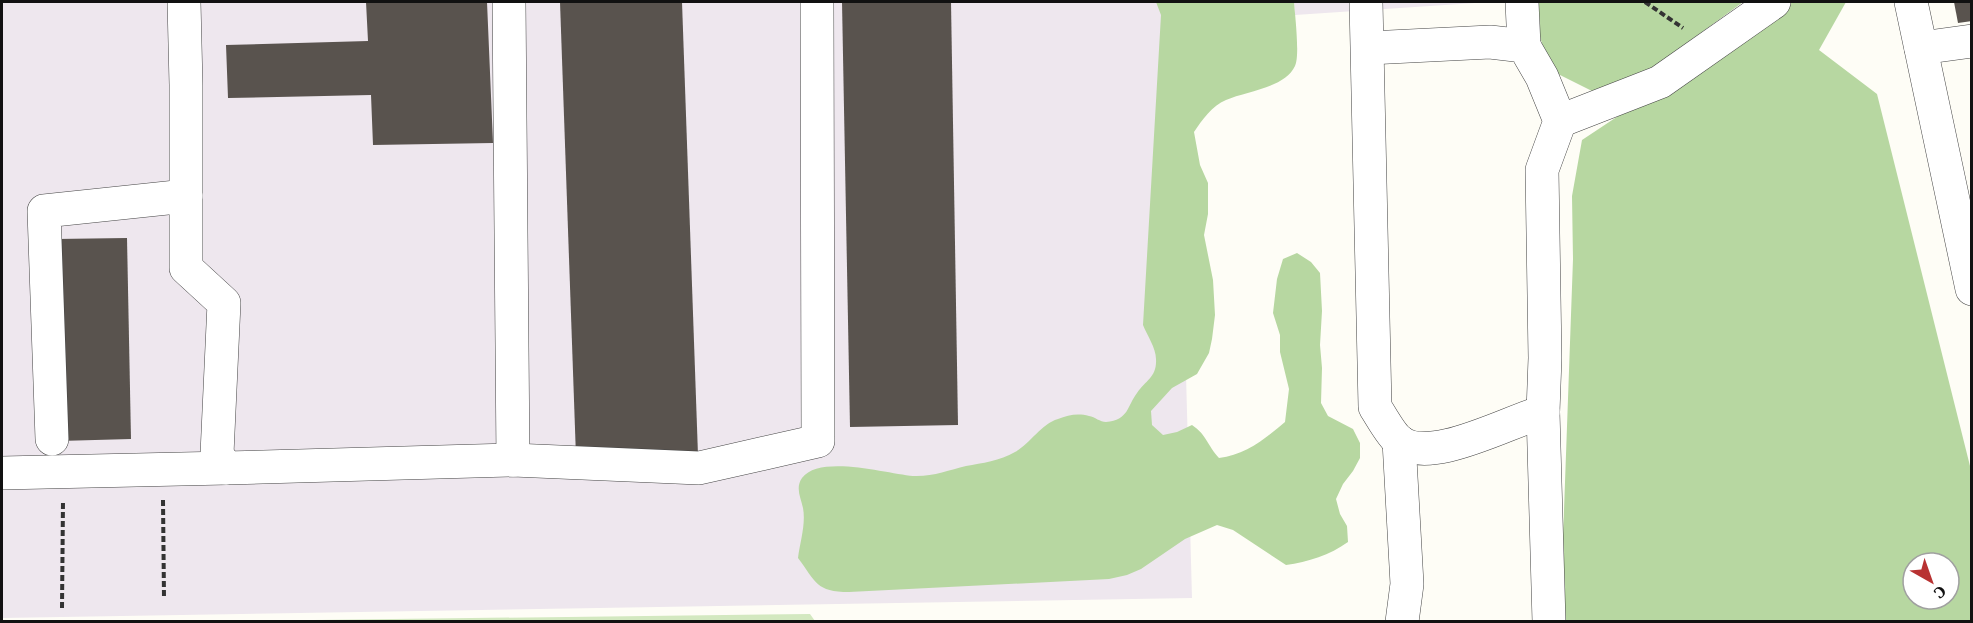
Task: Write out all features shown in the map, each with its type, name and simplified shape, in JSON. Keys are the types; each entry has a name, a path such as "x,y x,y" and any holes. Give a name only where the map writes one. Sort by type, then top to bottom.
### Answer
{"street":[{"path":"183,2 186,85 186,268 224,303 217,454 226,468"},
{"path":"509,2 513,460"},
{"path":"2,473 513,460 699,468 818,441 817,2"},
{"path":"1366,2 1369,48 1376,407 1399,441 1407,584 1402,621"},
{"path":"1522,2 1524,46 1542,77 1560,121 1542,170 1545,358 1543,412 1549,621"},
{"path":"1560,121 1660,82 1774,2"},
{"path":"1911,2 1971,289"},
{"path":"1921,48 1971,41"},
{"path":"1369,48 1490,42 1524,46"},
{"path":"52,439 44,211 186,195"},
{"path":"1399,441 1421,450 1479,437 1522,418 1543,412"}],"path":[{"path":"1645,2 1679,26 1712,45"},
{"path":"164,598 165,470"},
{"path":"62,608 63,472"}],"shaded area":[{"path":"2,2 1176,2 1192,598 2,618"},
{"path":"1294,2 1490,2 1295,15"}],"green space":[{"path":"1156,2 1294,2 1297,54 1295,66 1283,79 1221,103 1208,114 1194,132 1200,165 1208,183 1208,214 1204,235 1213,280 1215,315 1212,339 1209,353 1197,374 1172,388 1151,411 1152,425 1163,435 1192,425 1201,433 1219,458 1246,450 1285,422 1289,389 1280,352 1280,335 1273,313 1277,279 1283,259 1297,253 1311,262 1320,273 1321,403 1328,416 1353,429 1360,443 1360,458 1336,499 1340,514 1347,526 1348,542 1318,557 1286,565 1233,530 1217,525 1185,539 1141,569 1109,579 849,592 823,588 813,579 798,558 804,520 799,485 802,478 811,471 838,466 920,476 997,460 1020,448 1046,425 1062,418 1081,415 1106,422 1114,421 1126,412 1137,393 1153,374 1156,355 1143,325 1161,15"},
{"path":"1533,2 1743,2 1676,51 1643,80 1592,91 1550,70 1538,30"},
{"path":"1790,2 1846,2 1819,50 1877,94 1971,470 1971,621 1560,622 1573,259 1572,196 1582,140"},
{"path":"810,614 815,621 228,621"}],"building":[{"path":"366,2 487,2 493,143 373,145 371,95 228,98 226,45 368,41"},
{"path":"560,2 682,2 698,455 576,457"},
{"path":"842,2 951,2 958,425 850,427"},
{"path":"1954,2 1972,2 1972,21 1958,23"},
{"path":"127,238 131,439 59,441 56,239"}]}
